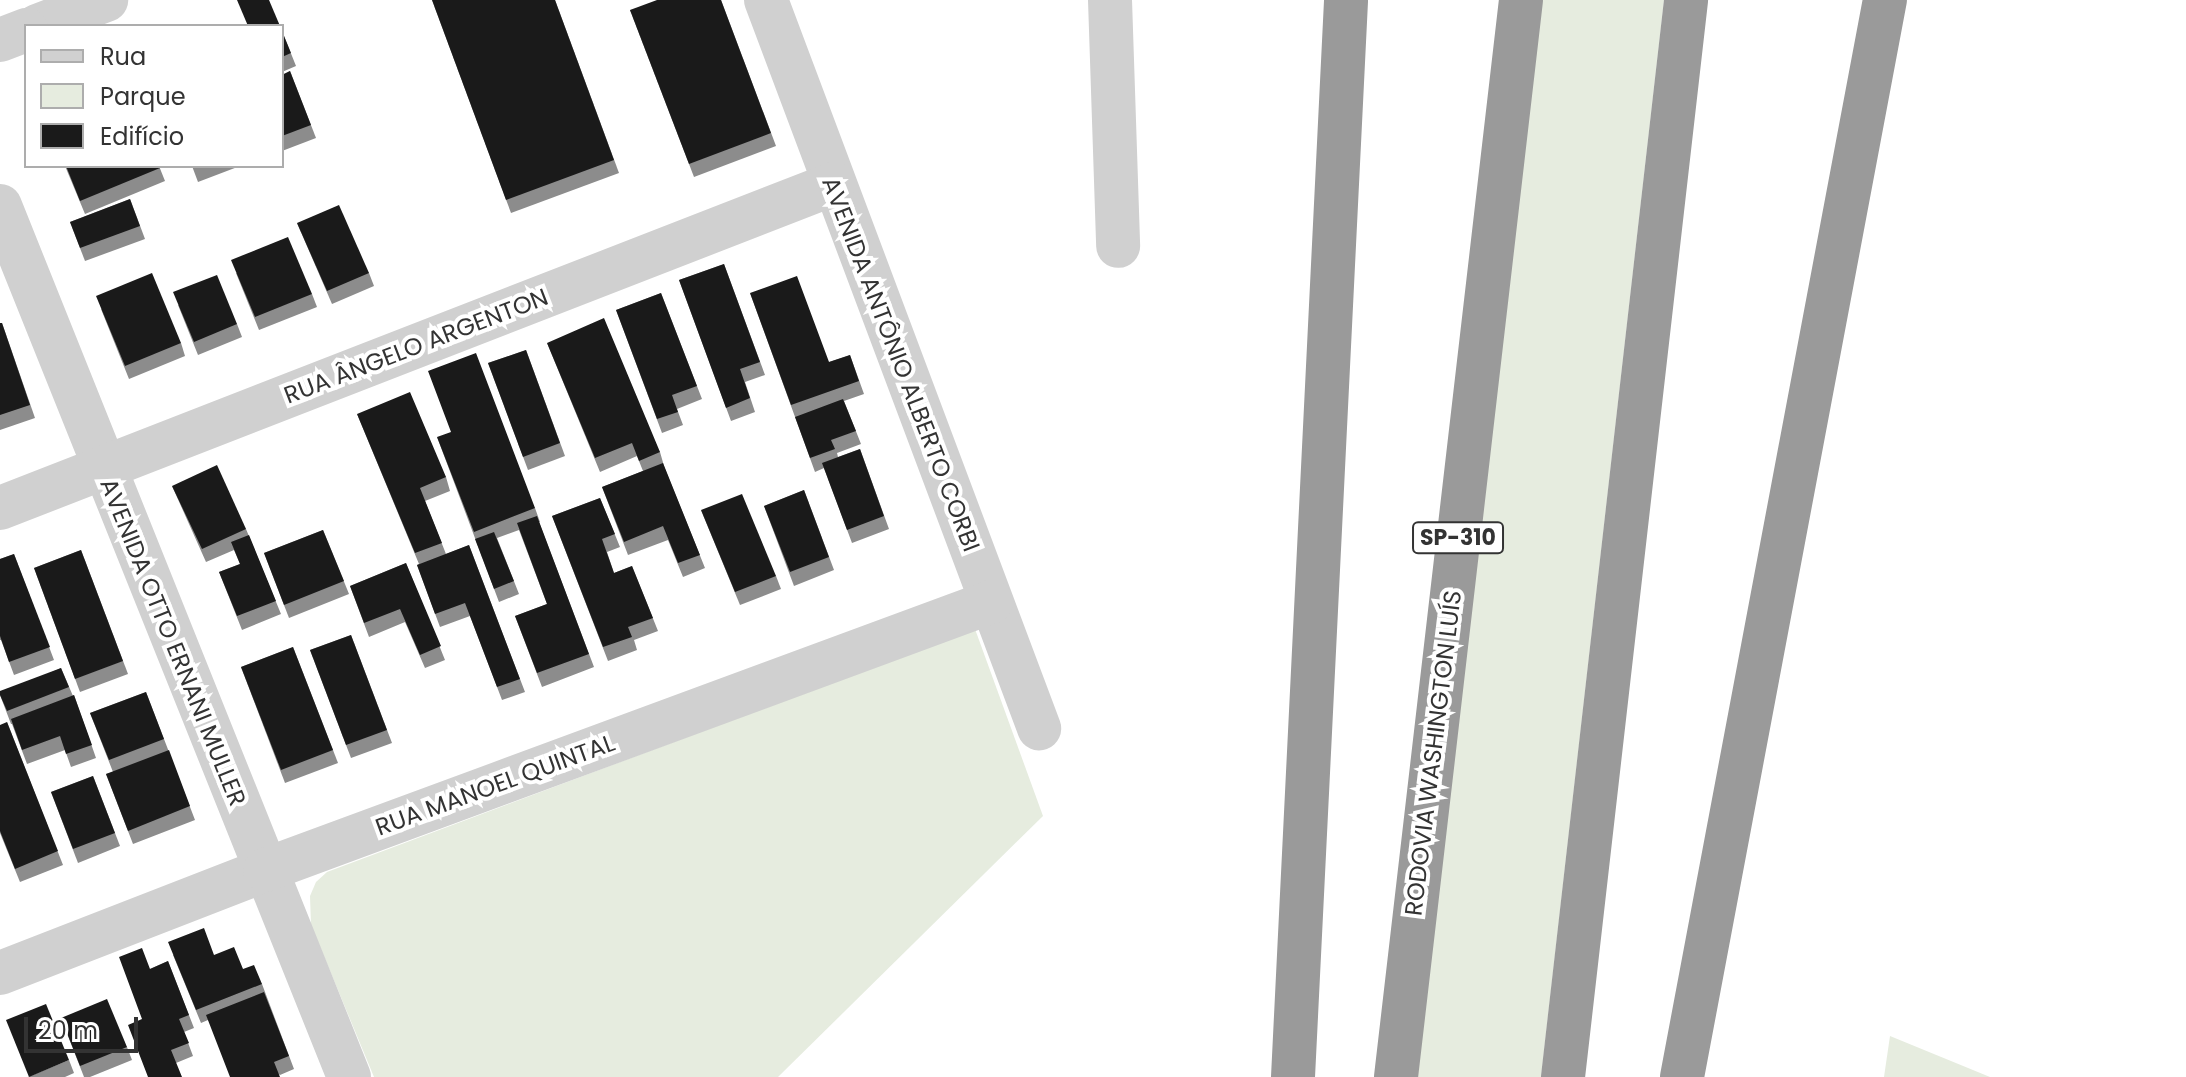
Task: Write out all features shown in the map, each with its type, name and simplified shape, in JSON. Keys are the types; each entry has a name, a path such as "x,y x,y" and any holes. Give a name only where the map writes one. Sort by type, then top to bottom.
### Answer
{"highway":[{"path":"1293,1077 1346,0"},
{"name":"RODOVIA WASHINGTON LUÍS","path":"1396,1077 1521,0"},
{"path":"1563,1077 1686,0"},
{"path":"1682,1077 1885,0"}],"street":[{"path":"42,24 106,0"},
{"name":"AVENIDA ANTÔNIO ALBERTO CORBI","path":"766,0 1039,728"},
{"path":"1110,0 1118,246"},
{"path":"0,40 24,31"},
{"name":"RUA ÂNGELO ARGENTON","path":"0,508 833,184"},
{"name":"AVENIDA OTTO ERNANI MULLER","path":"0,206 102,468 349,1077"},
{"name":"RUA MANOEL QUINTAL","path":"0,973 265,870 991,602"}],"green space":[{"path":"1541,0 1664,0 1541,1077 1415,1077"},
{"path":"975,629 1043,816 778,1077 374,1077 311,925 310,896 316,882 327,872"},
{"path":"1890,1036 1990,1077 1884,1077"}],"building":[{"path":"237,0 269,0 279,24 247,24"},
{"path":"432,0 555,0 614,160 506,200"},
{"path":"657,0 721,0 771,133 689,164 630,10"},
{"path":"284,36 291,53 284,56"},
{"path":"290,71 311,125 284,135 284,74"},
{"path":"67,168 160,168 80,201"},
{"path":"130,199 140,226 80,248 70,222"},
{"path":"339,205 369,273 327,291 297,223"},
{"path":"288,237 312,294 255,317 231,260"},
{"path":"724,264 760,362 740,369 750,398 726,408 679,280"},
{"path":"152,273 181,343 125,366 96,296"},
{"path":"217,275 237,324 194,342 173,292"},
{"path":"797,276 829,362 850,355 859,381 791,405 750,293"},
{"path":"661,293 697,386 672,395 678,412 657,419 616,310"},
{"path":"604,318 660,452 639,461 632,443 595,458 547,343"},
{"path":"0,323 30,405 0,415"},
{"path":"526,350 560,443 523,457 488,363"},
{"path":"476,353 535,508 474,532 437,437 451,432 428,371"},
{"path":"410,392 446,477 420,488 442,543 415,553 357,414"},
{"path":"843,399 856,431 831,440 835,449 810,458 795,417"},
{"path":"860,449 884,516 847,530 822,463"},
{"path":"663,463 700,555 678,563 663,526 624,542 602,487"},
{"path":"217,465 246,529 202,549 172,486"},
{"path":"804,490 829,557 790,572 764,506"},
{"path":"742,494 776,576 735,592 701,510"},
{"path":"600,498 615,534 602,539 614,573 632,566 653,618 628,627 632,637 603,647 552,516"},
{"path":"537,516 589,654 537,673 515,616 547,604 517,523"},
{"path":"323,530 344,581 284,605 264,553"},
{"path":"494,532 514,581 494,589 475,539"},
{"path":"249,535 276,601 237,616 219,572 240,564 231,542"},
{"path":"469,545 520,679 497,687 465,603 435,614 417,565"},
{"path":"81,550 123,661 75,679 34,568"},
{"path":"14,554 50,647 9,662 0,636 0,559"},
{"path":"406,563 441,646 420,655 400,609 364,623 350,586"},
{"path":"351,635 387,730 346,745 310,650"},
{"path":"293,647 333,750 281,770 241,667"},
{"path":"61,668 69,687 7,711 0,691"},
{"path":"146,692 164,739 109,760 90,713"},
{"path":"74,695 92,745 66,754 60,736 22,750 11,719"},
{"path":"7,722 58,851 15,869 0,831 0,725"},
{"path":"169,750 190,806 128,831 106,774"},
{"path":"93,776 115,833 73,849 51,792"},
{"path":"204,928 214,955 234,947 243,969 254,965 262,984 196,1010 168,942"},
{"path":"142,948 150,969 168,961 189,1015 179,1019 189,1043 171,1050 182,1077 148,1077 128,1025 142,1019 119,957"},
{"path":"264,992 289,1056 274,1062 280,1077 230,1077 206,1015"},
{"path":"107,999 127,1047 80,1066 61,1018"},
{"path":"46,1004 69,1060 29,1077 6,1020"}]}
